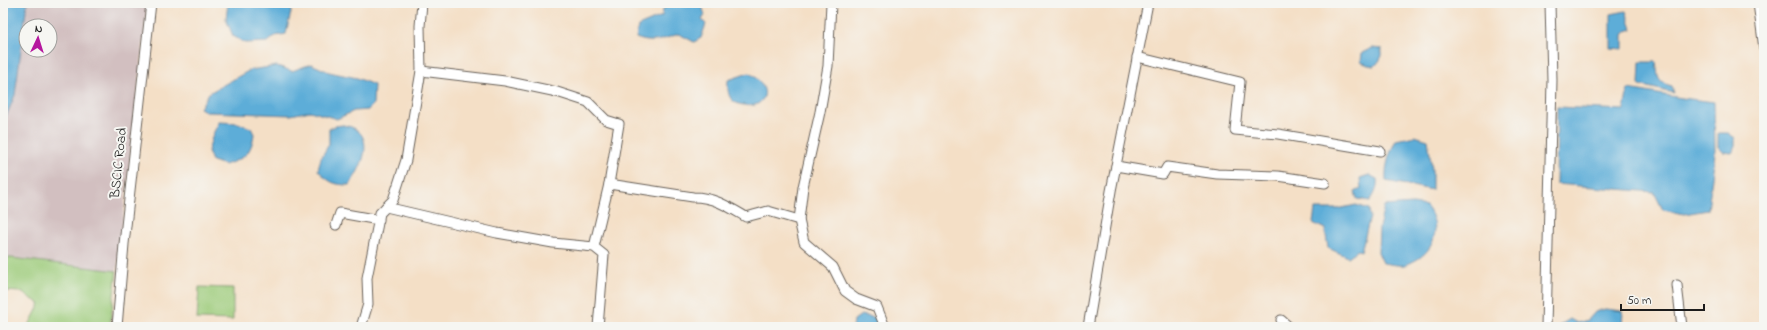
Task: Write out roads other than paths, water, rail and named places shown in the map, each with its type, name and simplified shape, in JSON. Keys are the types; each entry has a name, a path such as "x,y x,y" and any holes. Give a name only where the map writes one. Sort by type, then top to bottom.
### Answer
{"street":[{"name":"BSCIC Road","path":"117,327 124,244 151,3"},
{"path":"361,327 368,304 367,278 380,213 392,200 406,160 421,71 420,26 422,3"},
{"path":"831,3 828,66 820,112 802,187 799,220 804,242 833,267 845,291 856,299 877,307 885,327"},
{"path":"1088,327 1116,166 1148,3"},
{"path":"1546,327 1552,80 1550,3"},
{"path":"1758,3 1764,49"},
{"path":"1137,57 1240,82 1235,130 1278,134 1380,151"},
{"path":"421,71 504,81 557,92 588,102 606,120 619,124 609,184 594,247"},
{"path":"1116,166 1163,174 1167,167 1217,174 1278,176 1325,183"},
{"path":"609,184 693,197 703,197 719,201 746,217 768,211 799,220"},
{"path":"386,207 497,233 553,243 594,247 604,255 598,327"},
{"path":"336,225 340,213 379,220"},
{"path":"1677,285 1682,327"},
{"path":"1281,320 1289,327"}],"water":[{"path":"3,3 27,3 25,18 18,18 18,58 20,58 15,95 3,124"},
{"path":"228,3 293,3 286,34 275,36 268,42 245,43 233,36 226,19"},
{"path":"675,3 701,3 705,15 702,20 706,24 701,38 694,42 679,34 653,41 636,38 638,26 662,16 663,9"},
{"path":"1626,11 1632,29 1626,31 1623,35 1623,49 1611,48 1611,14"},
{"path":"1372,48 1382,49 1380,60 1375,66 1361,62 1362,53"},
{"path":"1640,62 1656,62 1660,81 1672,86 1674,93 1639,85"},
{"path":"311,64 329,72 357,78 374,85 373,104 368,110 354,111 337,119 310,111 291,115 207,112 200,108 209,93 250,70 277,66 292,71"},
{"path":"749,73 757,78 763,86 764,95 763,99 759,103 749,106 739,104 732,100 729,94 728,80"},
{"path":"1628,89 1714,102 1715,153 1708,210 1684,214 1663,210 1654,192 1556,184 1557,107 1624,110"},
{"path":"219,122 238,123 251,128 254,134 251,147 246,155 225,165 212,161 208,151 213,134"},
{"path":"343,125 354,128 361,134 364,141 365,150 359,168 349,185 332,182 318,170 321,158 329,144 329,129 335,126"},
{"path":"1718,133 1728,133 1735,138 1735,148 1732,153 1723,152 1718,147"},
{"path":"1415,136 1428,140 1432,169 1432,190 1386,181 1388,160 1396,140"},
{"path":"1369,175 1377,179 1377,188 1375,193 1370,201 1357,199 1355,192 1361,189 1360,178"},
{"path":"1413,204 1426,206 1431,213 1435,228 1432,244 1422,256 1405,265 1383,263 1378,252 1379,228 1384,206"},
{"path":"1356,205 1369,209 1370,217 1361,251 1358,250 1348,257 1328,248 1325,229 1313,223 1315,209 1337,209"},
{"path":"1605,309 1623,311 1622,327 1559,327 1570,319 1577,323 1588,320 1595,312"},
{"path":"861,315 877,318 881,327 853,327 854,320"}]}
